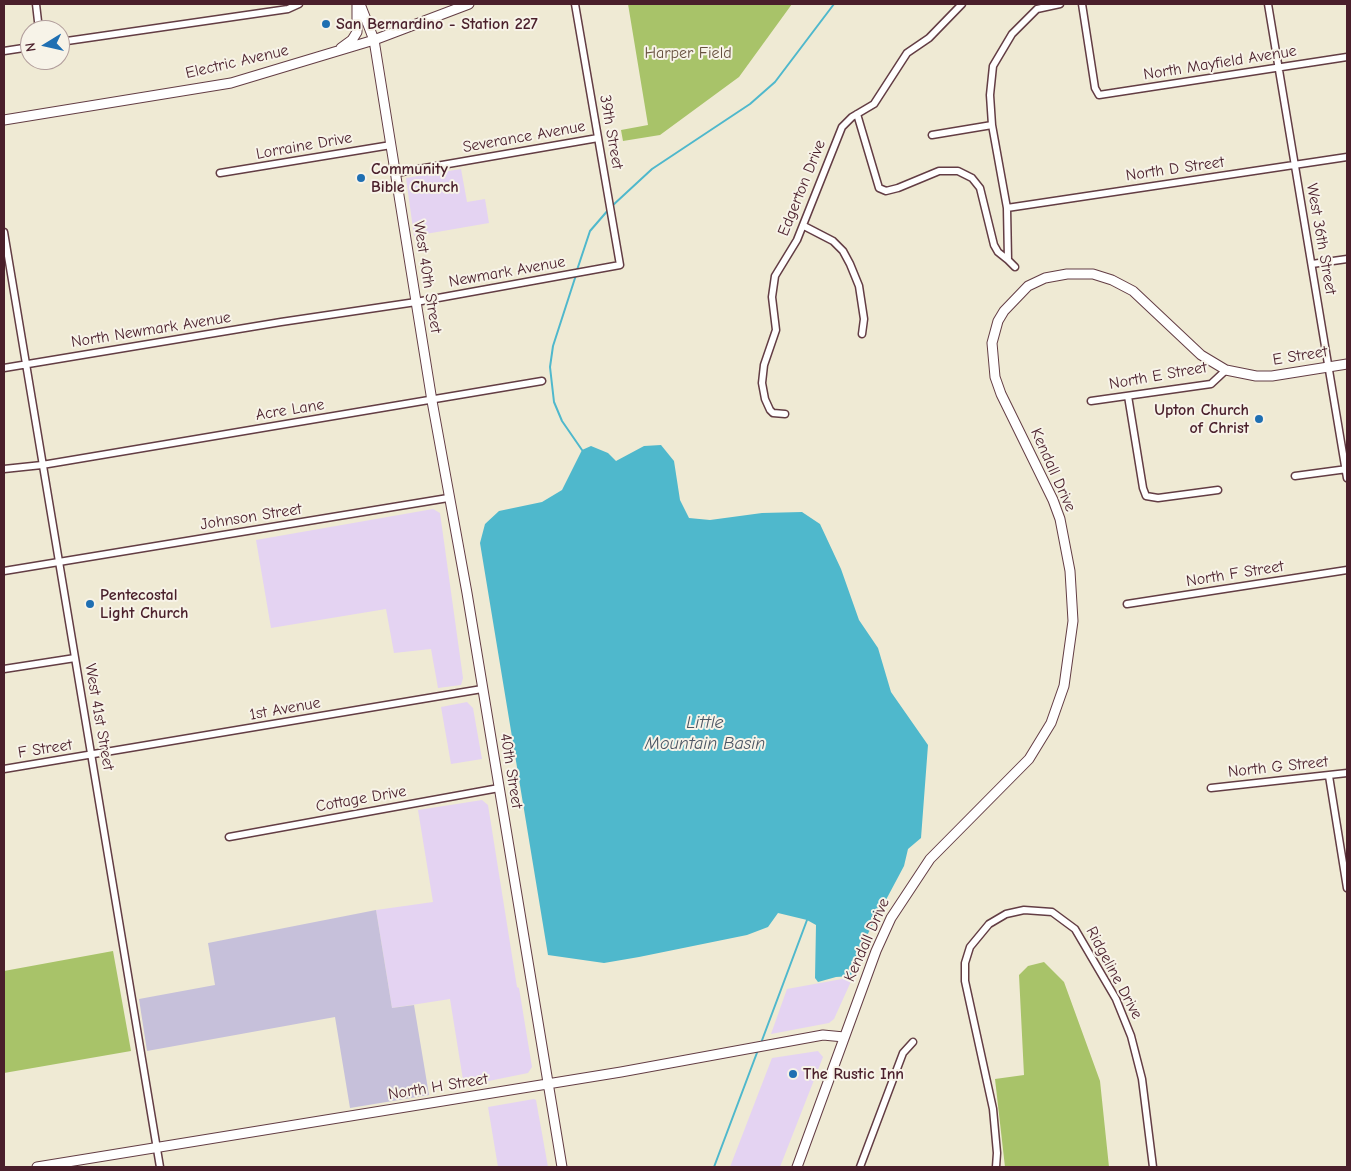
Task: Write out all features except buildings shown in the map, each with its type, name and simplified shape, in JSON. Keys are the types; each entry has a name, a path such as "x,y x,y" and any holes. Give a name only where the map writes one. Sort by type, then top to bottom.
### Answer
{"main road":[{"name":"West 40th Street","path":"358,4 374,40 428,379"},
{"path":"335,53 352,40 357,32 358,4"},
{"name":"Electric Avenue","path":"4,120 231,83 335,53 469,4"},
{"name":"Kendall Drive","path":"797,1167 884,932 902,898 945,842 1029,759 1051,723 1064,686 1073,621 1073,595 1066,545 1060,519 1046,481 1005,402 995,376 992,343 998,321 1016,298 1034,283 1059,275 1093,274 1122,284 1138,294 1207,360 1226,370 1256,376"},
{"name":"E Street","path":"1256,376 1347,364"},
{"name":"40th Street","path":"428,379 562,1167"},
{"name":"North H Street","path":"37,1167 548,1084 823,1035 844,1036"}],"street":[{"path":"36,4 38,20"},
{"path":"70,41 288,9 299,4"},
{"name":"39th Street","path":"575,4 620,265"},
{"name":"Edgerton Drive","path":"785,414 773,412 767,405 762,373 776,330 772,297 773,283 804,226 842,127 881,97 907,53 929,38 962,4"},
{"path":"1008,260 1007,208 992,125 990,95 993,66 1012,34 1037,9 1060,4"},
{"name":"North Mayfield Avenue","path":"1082,4 1097,94 1102,95 1347,57"},
{"name":"West 36th Street","path":"1268,4 1347,478"},
{"path":"4,51 20,49"},
{"path":"857,114 879,188 886,190 898,188 939,171 958,171 972,178 980,188 994,245 998,252 1014,267"},
{"path":"932,135 992,125"},
{"name":"Severance Avenue","path":"396,173 598,138"},
{"name":"Lorraine Drive","path":"220,174 391,145"},
{"name":"North D Street","path":"1007,208 1347,157"},
{"path":"804,226 833,240 843,251 850,264 859,286 864,319 862,334"},
{"name":"West 41st Street","path":"4,232 160,1167"},
{"path":"1312,264 1347,259"},
{"name":"Newmark Avenue","path":"281,322 416,302 620,265"},
{"name":"North Newmark Avenue","path":"26,364 281,322"},
{"path":"4,368 26,364"},
{"name":"North E Street","path":"1091,401 1211,384 1226,370"},
{"name":"Acre Lane","path":"4,469 42,465 542,381"},
{"path":"1128,396 1143,488 1146,496 1158,498 1218,490"},
{"path":"1295,476 1346,469"},
{"name":"Johnson Street","path":"58,563 448,498"},
{"path":"4,571 58,563"},
{"name":"North F Street","path":"1127,604 1347,570"},
{"path":"4,670 75,658"},
{"name":"1st Avenue","path":"91,755 482,689"},
{"name":"F Street","path":"4,769 91,755"},
{"name":"North G Street","path":"1211,788 1347,773"},
{"path":"1329,776 1347,888"},
{"name":"Cottage Drive","path":"229,836 499,788"},
{"name":"Ridgeline Drive","path":"996,1167 998,1153 993,1109 965,981 965,963 970,947 989,924 1006,914 1024,910 1052,912 1075,928 1116,999 1131,1036 1142,1079 1153,1167"},
{"path":"860,1167 903,1053 913,1042"}],"shaded area":[{"path":"461,169 467,202 485,199 489,223 414,236 406,178"},
{"path":"433,509 440,513 463,678 461,685 438,688 431,649 394,653 386,609 271,628 256,540"},
{"path":"467,702 473,708 482,759 451,764 441,707"},
{"path":"482,800 488,805 517,987 519,988 532,1067 528,1073 464,1086 450,999 392,1008 376,910 433,902 418,810"},
{"path":"376,910 392,1008 414,1005 429,1095 350,1108 335,1017 147,1051 139,999 215,985 208,943"},
{"path":"853,977 834,1019 829,1023 771,1034 787,989"},
{"path":"818,1051 823,1057 780,1167 730,1167 772,1058"},
{"path":"536,1100 548,1167 498,1167 488,1107"}],"green space":[{"name":"Harper Field","path":"628,4 792,4 739,77 660,135 623,141 621,130 648,125"},
{"path":"113,951 131,1051 4,1073 4,971"},
{"path":"1044,962 1064,982 1100,1081 1109,1167 1005,1167 995,1079 1024,1075 1019,975 1028,966"}],"water":[{"name":"Little Mountain Basin","path":"661,445 674,461 680,500 689,518 710,520 762,513 802,512 820,524 841,569 859,620 878,648 891,692 928,745 921,838 908,849 904,866 863,943 851,976 836,977 818,982 815,978 816,925 807,920 778,913 768,927 747,935 639,957 604,963 548,955 480,543 485,524 499,511 542,502 562,490 582,450 591,446 608,453 616,461 644,446"}],"waterway":[{"path":"612,206 652,169 750,104 775,82 834,4"},
{"path":"577,270 590,231 609,209"},
{"path":"576,275 553,346 550,367 554,402 562,421 582,450"},
{"path":"761,1043 807,920"},
{"path":"714,1167 758,1050"}],"place":[{"name":"San Bernardino - Station 227","path":"326,24"},
{"name":"Community Bible Church","path":"361,178"},
{"name":"Upton Church of Christ","path":"1259,419"},
{"name":"Pentecostal Light Church","path":"90,604"},
{"name":"The Rustic Inn","path":"793,1074"}]}
